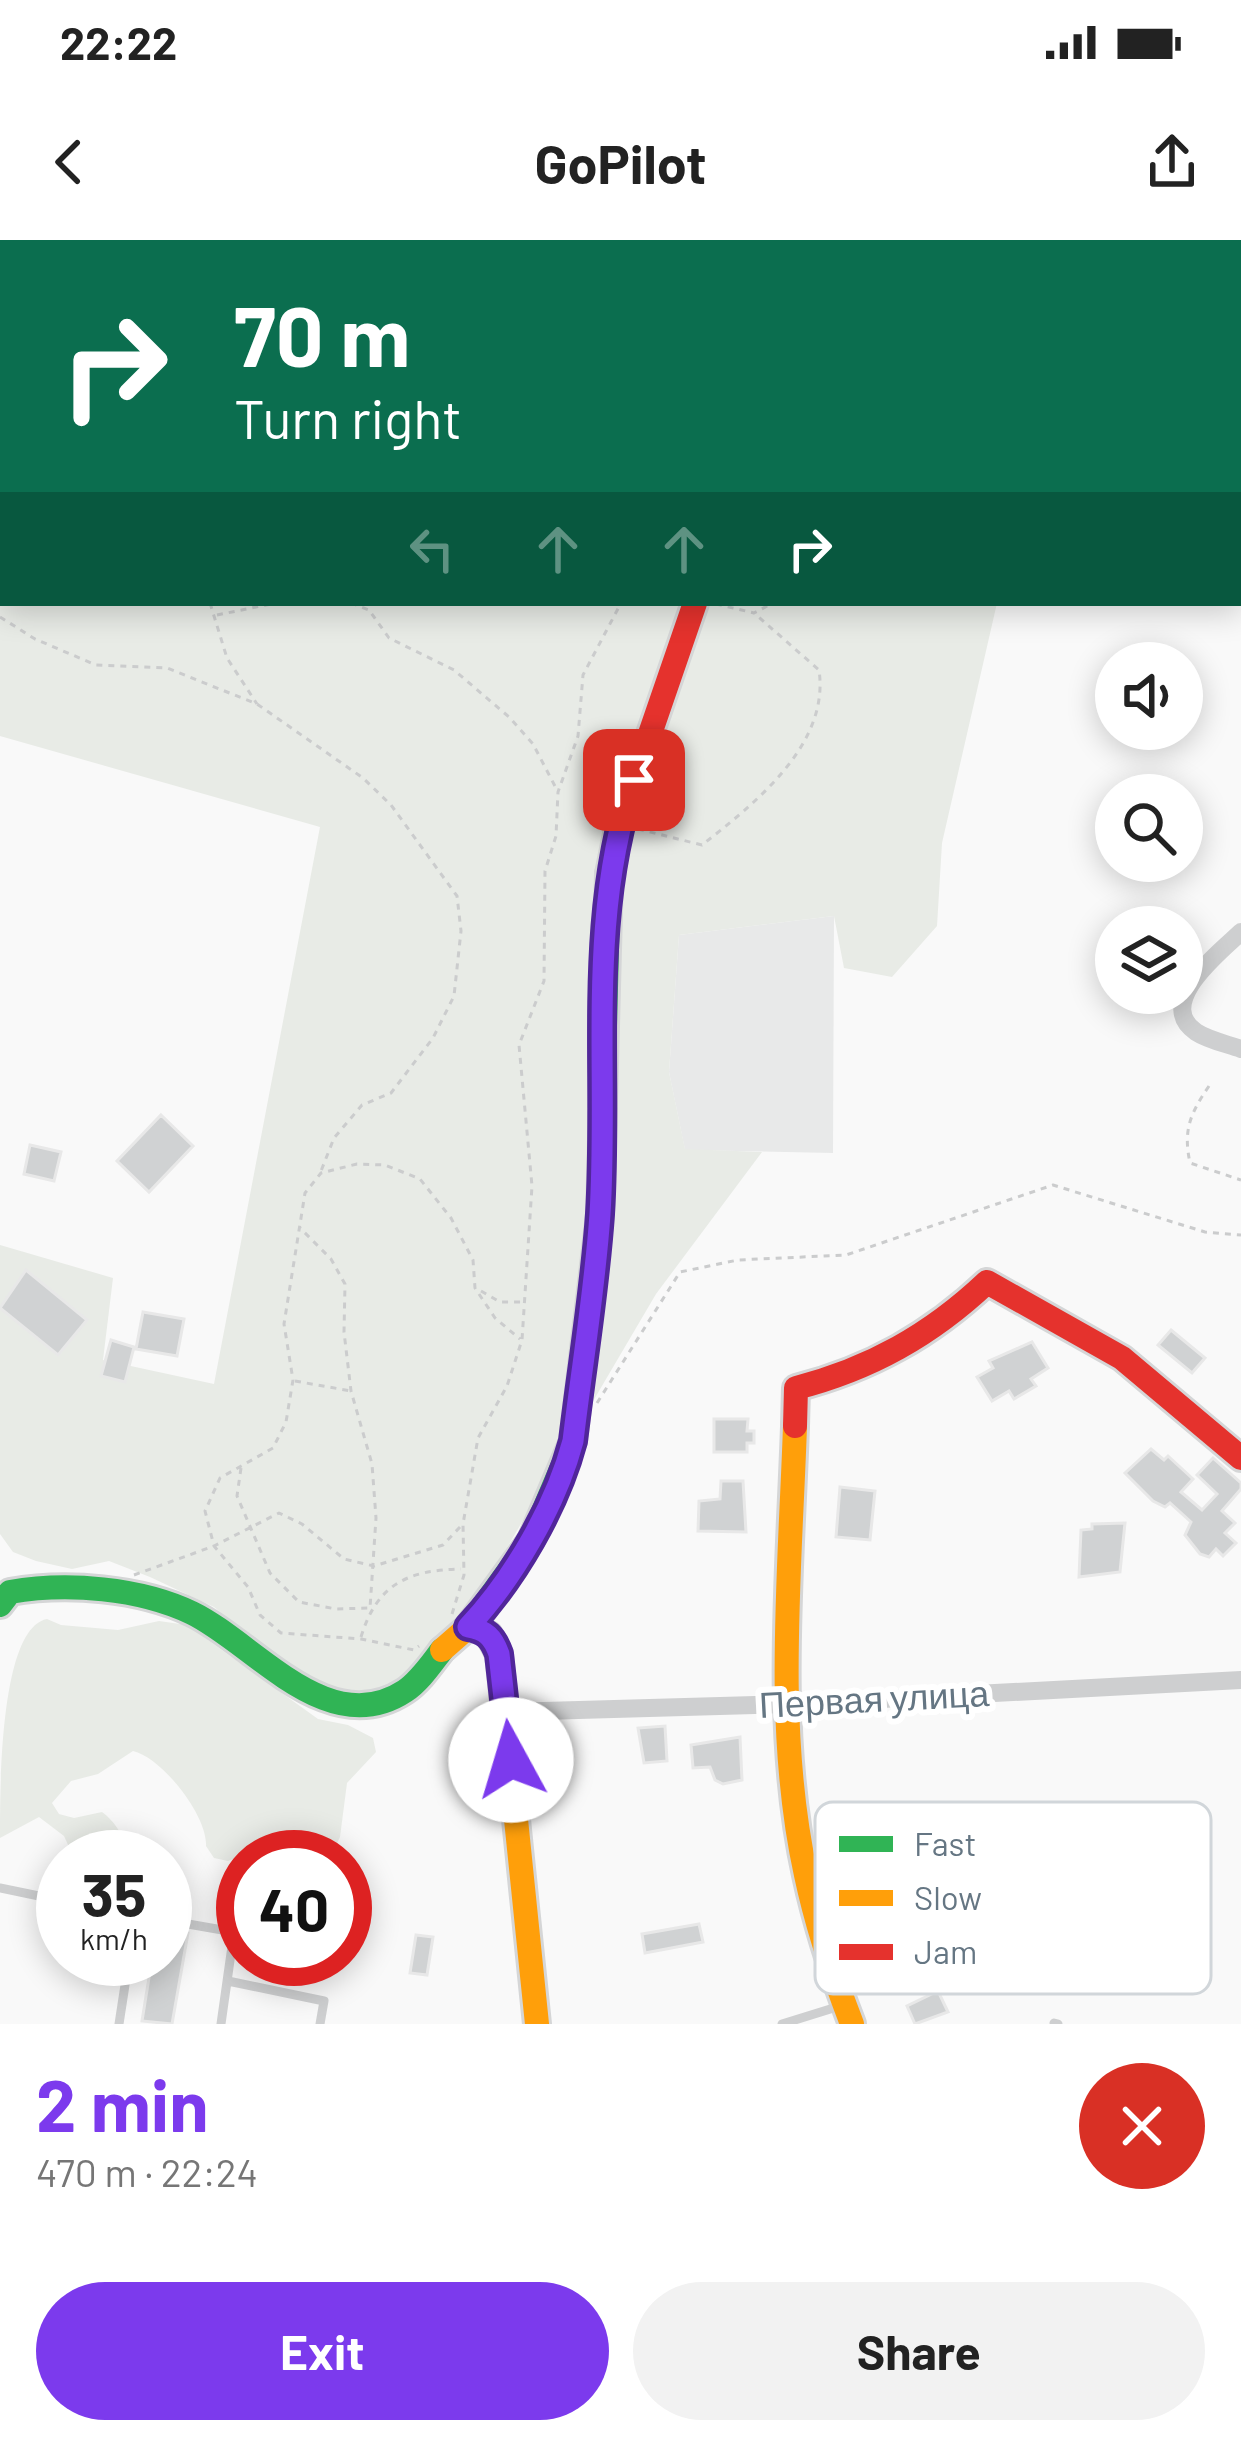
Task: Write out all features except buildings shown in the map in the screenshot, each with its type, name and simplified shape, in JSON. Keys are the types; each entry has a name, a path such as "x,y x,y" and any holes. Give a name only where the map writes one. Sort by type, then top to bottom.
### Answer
{"street":[{"path":"0,1605 10,1592 40,1588 172,1605 225,1633 321,1699 344,1703 388,1699 410,1687 455,1625 488,1606 564,1474 573,1441 600,1215 606,890 619,824 694,606"},
{"path":"1241,932 1188,988 1182,1010 1198,1034 1241,1049"},
{"path":"815,1915 793,1811 789,1704 796,1388 844,1377 898,1352 955,1315 987,1282 1027,1300 1134,1369 1199,1415 1241,1458"},
{"path":"455,1625 481,1629 494,1639 507,1712 536,2024"},
{"name":"Первая улица","path":"507,1712 789,1704 1241,1680"}],"lane":[{"path":"0,1888 36,1895"},
{"path":"120,2023 125,1986"},
{"path":"221,2024 227,1986"},
{"path":"252,1986 324,2001 320,2024"},
{"path":"782,2024 848,2015"}],"path":[{"path":"212,606 227,658 257,704"},
{"path":"215,616 262,606"},
{"path":"359,606 369,610 389,638 454,670 509,717 533,744 558,792"},
{"path":"455,1625 452,1613 464,1568 463,1523 478,1438 507,1386 522,1340 532,1186 519,1045 544,981 545,871 556,836 558,792 578,736 583,675 618,606"},
{"path":"619,824 702,845 760,799 805,741 822,690 819,670 754,613 727,606"},
{"path":"754,613 767,606"},
{"path":"0,617 96,665 167,668 257,704 377,791 458,896 461,931 454,996 392,1094 362,1105 334,1138 321,1173 305,1193 284,1324 293,1380 286,1421 273,1448 220,1478 205,1511 214,1546 248,1586 260,1616 281,1634 361,1639 414,1650 424,1642"},
{"path":"1209,1086 1190,1114 1185,1136 1190,1163 1241,1180"},
{"path":"321,1173 371,1165 420,1179 451,1218 473,1260 476,1288 495,1318 522,1340"},
{"path":"597,1403 680,1272 738,1260 846,1256 1053,1185 1205,1232 1241,1235"},
{"path":"298,1226 332,1259 345,1284 344,1332 351,1391 372,1464 374,1566 361,1639"},
{"path":"476,1288 500,1302 524,1302"},
{"path":"293,1380 351,1391"},
{"path":"242,1466 237,1496 270,1574 299,1602 336,1609 370,1608 391,1586 428,1569 464,1568"},
{"path":"132,1576 214,1546 279,1513 302,1524 344,1558 374,1566 443,1545 463,1523"}],"shaded area":[{"path":"0,606 996,606 942,843 937,926 892,977 844,968 834,916 679,935 669,1072 685,1149 762,1152 656,1294 468,1614 399,1679 369,1694 345,1695 308,1683 214,1607 150,1577 109,1561 72,1569 36,1561 13,1552 0,1534 0,1245 113,1278 103,1360 214,1384 320,827 0,736"},
{"path":"834,916 833,1153 685,1150 669,1072 679,935"},
{"path":"47,1619 61,1625 118,1630 159,1621 187,1625 318,1719 348,1725 373,1738 376,1752 347,1783 341,1830 216,1830 214,1858 182,1790 157,1765 133,1751 98,1774 71,1781 52,1803 59,1814 74,1818 102,1812 119,1830 56,1830 39,1817 0,1838 2,1747 11,1678 31,1629"}],"traffic: fast":[{"path":"468,1627 531,1540 573,1441 600,1215 609,874"},
{"path":"0,1605 10,1592 55,1588 103,1589 150,1598 192,1613 293,1682 348,1705 376,1704 405,1691 442,1650"}],"traffic: slow":[{"path":"795,1426 787,1708 796,1820 815,1912"},
{"path":"442,1650 466,1629 478,1628 489,1635 499,1654 537,2024"},
{"path":"841,1994 852,2024"}],"traffic: jam":[{"path":"609,874 619,824 694,606"},
{"path":"795,1426 796,1388 898,1348 987,1282 1122,1358 1241,1458"}],"route":[{"path":"511,1760 499,1654 494,1639 481,1629 468,1627 488,1606 526,1542 564,1474 573,1441 600,1215 606,890 619,824 634,780"}]}
